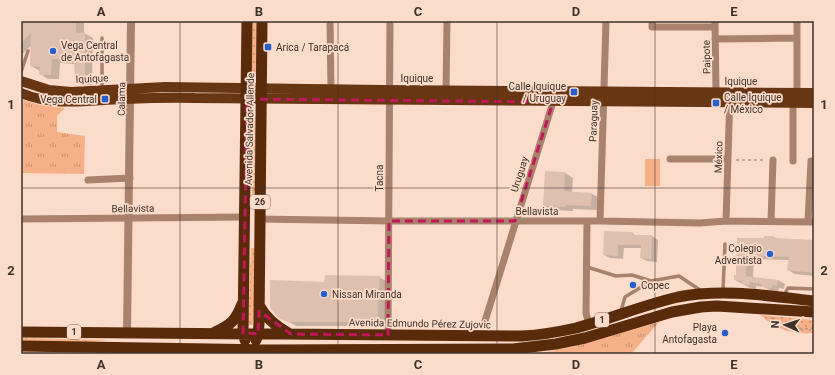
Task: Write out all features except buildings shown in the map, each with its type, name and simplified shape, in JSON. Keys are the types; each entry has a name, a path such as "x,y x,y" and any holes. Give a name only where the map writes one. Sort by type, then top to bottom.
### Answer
{"highway":[{"name":"Avenida Salvador Allende","path":"243,333 247,21"},
{"name":"Avenida Salvador Allende","path":"258,334 262,21"},
{"path":"212,333 230,324 235,319 244,293"},
{"name":"Avenida Edmundo Pérez Zujovic","path":"21,332 522,336 563,331 667,300 705,294 814,301"},
{"path":"259,305 270,321 291,334"},
{"name":"1","path":"21,346 250,349 514,349 556,344 585,338 657,316 701,307 723,306 814,312"},
{"path":"243,333 250,349 258,334"}],"main road":[{"name":"Iquique","path":"21,81 38,87 60,91 165,87 247,93 390,95 553,102 604,97 716,93 730,98 814,93"},
{"name":"Iquique","path":"262,93 330,89 390,95 446,91 604,97 730,98 793,103 814,103"},
{"name":"Iquique","path":"21,93 44,100 63,102 194,98 247,93"}],"street":[{"name":"Calama","path":"127,333 131,21"},
{"path":"330,21 330,89"},
{"name":"Tacna","path":"388,335 390,21"},
{"path":"446,91 447,21"},
{"name":"Paraguay","path":"600,221 606,21"},
{"path":"797,21 797,93"},
{"path":"652,24 715,24"},
{"name":"Paipote","path":"715,24 716,93"},
{"path":"716,39 797,38"},
{"name":"México","path":"726,222 730,98"},
{"name":"Uruguay","path":"485,321 515,220 553,102"},
{"path":"793,103 793,161"},
{"path":"670,159 728,160"},
{"path":"771,221 773,160"},
{"path":"811,161 811,222"},
{"path":"88,180 130,178"},
{"name":"Bellavista","path":"21,219 245,217"},
{"name":"Bellavista","path":"259,219 389,221 515,220 700,223 771,221 811,222"},
{"path":"587,221 586,313 589,324"}],"lane":[{"path":"102,38 102,90"},
{"path":"21,72 28,51"},
{"path":"723,294 725,244"},
{"path":"587,266 616,276 632,276 651,281"},
{"path":"620,314 625,297 651,281 679,276 705,294"},
{"path":"782,298 788,288 814,289"}],"path":[{"path":"771,318 780,325 794,328 814,328"}],"highlighted area":[{"path":"247,99 553,102 515,221 389,221 388,335 291,334 259,311 258,334 243,333"}],"green space":[{"path":"252,21 257,21 257,76 252,76"},
{"path":"21,99 32,103 65,108 57,116 57,132 85,136 84,174 21,173"},
{"path":"253,117 257,118 256,194 252,194"},
{"path":"645,159 660,159 660,186 645,186"},
{"path":"251,248 255,248 256,325 248,325"},
{"path":"761,315 814,320 814,333 792,332 779,328"},
{"path":"659,322 631,354 536,354 572,347"},
{"path":"21,338 108,340 69,344 21,343"}],"place":[{"name":"Arica / Tarapacá","path":"268,47"},
{"name":"Vega Central de Antofagasta","path":"53,51"},
{"name":"Calle Iquique / Uruguay","path":"574,92"},
{"name":"Vega Central","path":"105,99"},
{"name":"Calle Iquique / México","path":"716,103"},
{"name":"Colegio Adventista","path":"770,254"},
{"name":"Copec","path":"633,285"},
{"name":"Nissan Miranda","path":"324,294"},
{"name":"Playa Antofagasta","path":"725,333"}]}
